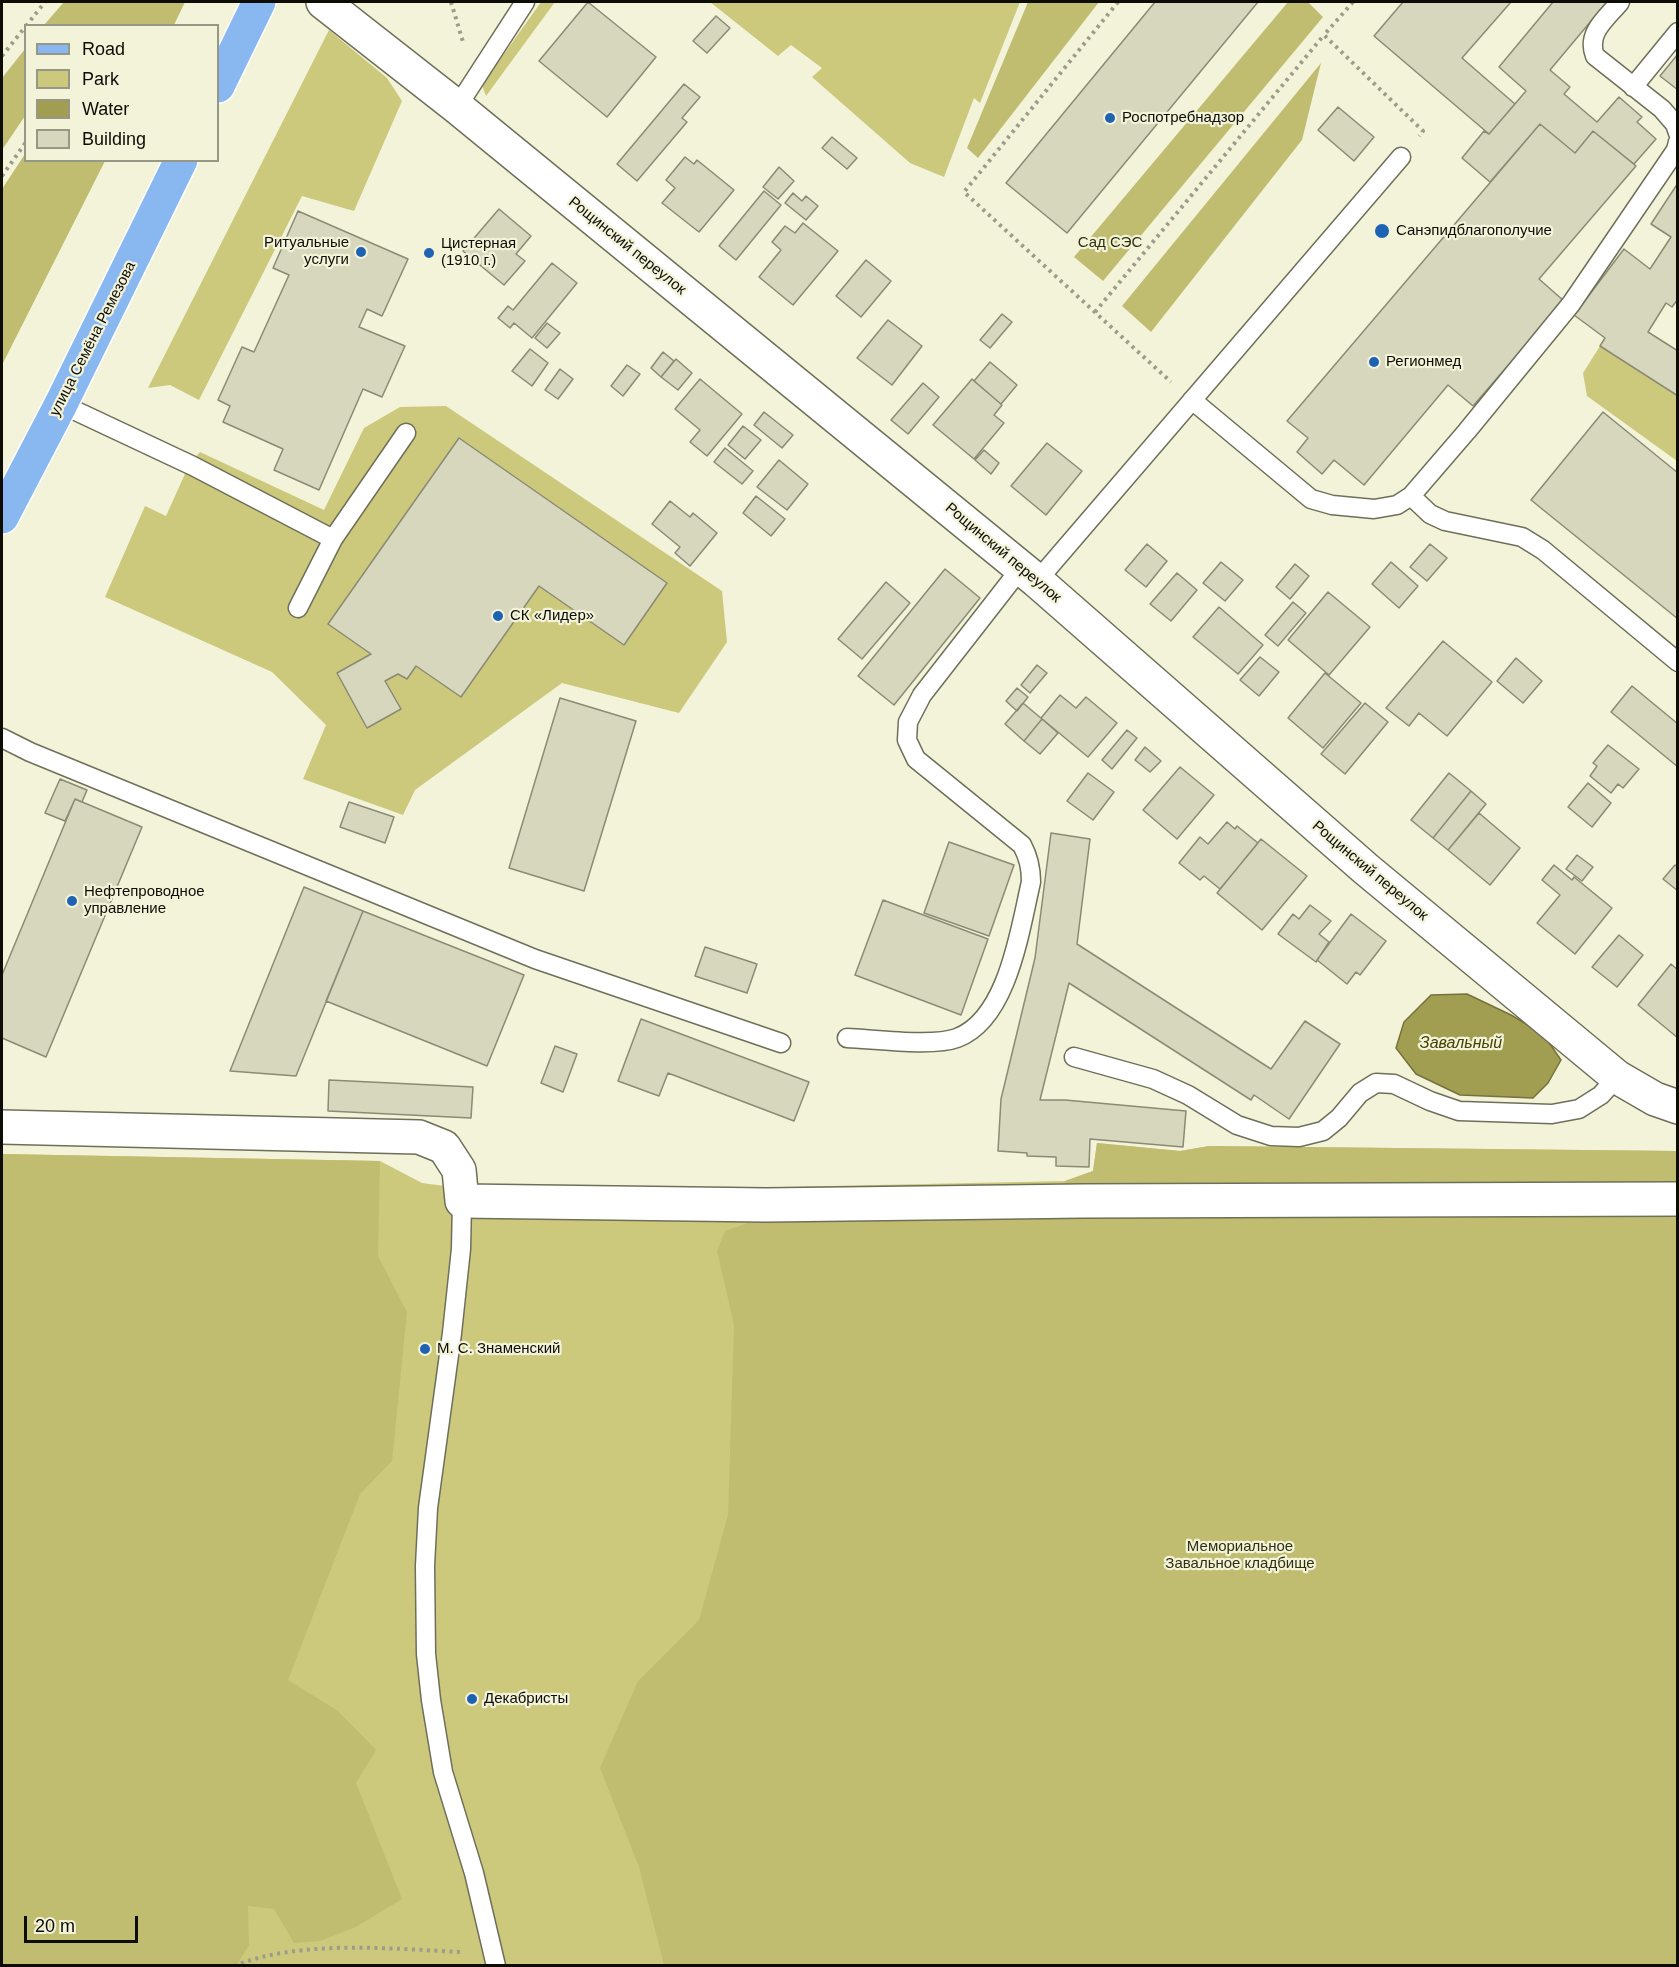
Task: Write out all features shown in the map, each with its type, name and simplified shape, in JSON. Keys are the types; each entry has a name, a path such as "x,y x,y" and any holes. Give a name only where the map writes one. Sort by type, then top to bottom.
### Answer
{"main road":[{"path":"219,84 259,2"},
{"name":"улица Семёна Ремезова","path":"2,517 61,404 180,162"}],"street":[{"name":"Рощинский переулок","path":"323,2 456,107 1029,574 1366,870 1617,1077 1655,1099 1677,1107"},
{"path":"2,1127 419,1137 444,1148 459,1170 462,1202 766,1205 1677,1199"}],"lane":[{"path":"456,107 525,2"},
{"path":"1620,2 1593,34 1591,45 1595,56 1662,109 1676,124 1677,133"},
{"path":"1633,87 1677,32"},
{"path":"1192,400 1311,499 1332,505 1374,509 1397,506 1411,496 1467,431 1583,288 1676,150 1677,142"},
{"path":"847,1038 936,1042 957,1038 978,1025 997,998 1012,966 1031,882 1028,856 1022,845 916,759 907,740 908,722 922,695 1029,574 1192,400 1401,157"},
{"path":"61,404 194,466 333,539"},
{"path":"298,608 333,539 406,433"},
{"path":"1411,496 1431,514 1445,521 1522,537 1543,550 1677,662"},
{"path":"2,738 30,752 536,959 781,1043"},
{"path":"1074,1057 1154,1079 1188,1095 1236,1125 1271,1136 1299,1137 1323,1131 1339,1118 1360,1093 1376,1083 1394,1084 1430,1101 1460,1111 1552,1114 1579,1108 1601,1095 1617,1077"},
{"path":"462,1202 461,1249 452,1333 428,1508 425,1566 426,1654 443,1772 474,1873 495,1959"}],"path":[{"path":"28,24 45,2"},
{"path":"451,2 464,45"},
{"path":"1118,2 964,192 1172,383"},
{"path":"1095,312 1351,2"},
{"path":"2,56 24,28"},
{"path":"1324,35 1423,131 1401,157"},
{"path":"2,176 24,145"},
{"path":"234,1965 285,1952 354,1948 495,1959"}],"green space":[{"path":"64,2 185,2 174,24 45,24"},
{"path":"541,2 555,2 486,96 482,85"},
{"path":"710,2 1020,2 980,103 974,98 944,177 910,163 812,77 822,68 791,45 778,56"},
{"path":"1028,2 1099,2 978,158 967,148"},
{"name":"Сад СЭС","path":"1288,2 1308,2 1323,17 1103,281 1074,257"},
{"path":"329,30 387,78 402,101 354,211 302,196 199,400 170,385 148,388"},
{"path":"24,50 24,117 2,150 2,78"},
{"path":"1321,63 1302,140 1151,332 1122,306"},
{"path":"24,156 24,162 104,162 2,365 2,189"},
{"path":"1600,346 1677,396 1677,461 1587,396 1583,373"},
{"name":"СК «Лидер»","path":"446,406 722,591 727,642 679,713 562,683 415,790 403,815 303,779 326,725 272,672 105,597 145,506 166,516 189,465 200,452 324,510 364,428 400,407"},
{"name":"Мемориальное Завальное кладбище","path":"1097,1143 1180,1151 1209,1146 1677,1151 1677,1965 2,1966 2,1154 380,1161 422,1183 500,1193 1065,1181 1093,1171"},
{"path":"1097,1143 1180,1151 1209,1146 1677,1151 1677,1965 664,1965 639,1867 600,1768 638,1681 699,1620 728,1515 734,1325 717,1251 725,1231 748,1223 1047,1219 1065,1181 1093,1171"},
{"path":"2,1154 380,1161 378,1256 407,1312 392,1461 360,1494 288,1680 338,1711 376,1750 356,1783 402,1899 356,1927 320,1941 294,1943 274,1909 248,1906 249,1945 237,1965 2,1965"}],"water":[{"name":"Завальный","path":"1467,994 1511,1015 1543,1034 1561,1060 1548,1083 1533,1098 1460,1095 1416,1074 1396,1048 1404,1022 1431,995"}],"building":[{"path":"588,2 656,57 607,117 539,61"},
{"path":"1155,2 1258,2 1067,233 1006,183"},
{"path":"1403,2 1511,2 1462,58 1515,104 1489,134 1374,36"},
{"path":"1553,2 1607,2 1550,70 1570,87 1564,94 1597,122 1619,97 1642,117 1637,122 1656,139 1634,164 1593,131 1575,153 1540,124 1490,182 1462,158 1484,131 1489,134 1526,91 1499,67"},
{"path":"716,16 730,28 707,53 693,41"},
{"path":"1678,54 1678,90 1660,76"},
{"path":"684,84 700,97 682,118 687,122 637,181 617,164"},
{"path":"1338,107 1374,137 1354,161 1318,130"},
{"path":"1540,124 1575,153 1593,131 1636,166 1539,279 1564,301 1473,406 1448,385 1364,485 1334,460 1322,474 1297,452 1308,438 1287,421"},
{"path":"832,137 857,158 847,169 822,148"},
{"path":"685,157 694,164 697,160 734,190 699,232 662,203 675,188 666,180"},
{"path":"779,167 794,181 778,199 763,187"},
{"path":"1678,183 1678,299 1672,307 1666,303 1648,332 1678,351 1678,396 1600,346 1605,338 1574,315 1624,249 1650,269 1671,237 1651,224"},
{"path":"764,191 781,205 736,260 719,246"},
{"path":"793,193 802,201 806,196 818,206 806,220 785,203"},
{"path":"499,209 531,236 516,254 525,261 504,285 463,251"},
{"path":"298,211 408,259 382,316 367,309 359,327 405,346 382,397 363,389 319,490 274,470 283,449 223,422 230,406 218,400 242,347 254,352 289,275 273,268"},
{"path":"803,223 838,251 793,305 759,277 781,250 772,242 785,226 795,233"},
{"path":"866,260 891,281 861,317 836,296"},
{"path":"552,263 577,283 532,338 514,323 510,328 498,318 508,306 513,310"},
{"path":"1002,314 1012,322 990,348 980,340"},
{"path":"888,320 922,346 892,385 857,358"},
{"path":"547,323 560,333 547,348 535,338"},
{"path":"530,349 548,363 532,386 512,371"},
{"path":"663,352 674,361 661,377 651,368"},
{"path":"676,359 692,373 678,390 661,377"},
{"path":"990,362 1017,385 1001,404 974,381"},
{"path":"627,365 640,374 623,396 611,386"},
{"path":"560,369 573,379 558,399 545,390"},
{"path":"700,379 742,414 707,456 690,442 700,430 675,409"},
{"path":"972,379 1002,405 994,415 1004,423 974,459 933,425"},
{"path":"923,383 939,397 908,434 891,420"},
{"path":"764,412 793,435 782,448 754,425"},
{"path":"1603,412 1678,473 1678,619 1531,500"},
{"path":"743,426 761,440 745,459 728,445"},
{"path":"459,438 667,583 624,645 539,586 461,697 416,666 407,679 398,674 385,681 401,709 367,728 337,673 371,654 328,624"},
{"path":"1047,443 1082,471 1046,515 1011,486"},
{"path":"725,448 753,471 742,484 714,462"},
{"path":"984,450 999,463 991,474 975,460"},
{"path":"779,460 808,484 787,510 757,487"},
{"path":"756,496 785,519 771,536 743,513"},
{"path":"670,501 690,517 693,513 717,533 690,566 675,553 680,547 652,524"},
{"path":"1147,544 1167,561 1146,587 1125,570"},
{"path":"1430,544 1447,558 1427,581 1410,567"},
{"path":"1221,562 1243,580 1225,601 1203,583"},
{"path":"1391,562 1418,586 1399,608 1372,584"},
{"path":"1295,564 1309,576 1290,599 1276,587"},
{"path":"945,569 980,598 894,705 858,676"},
{"path":"1177,573 1197,590 1171,621 1150,604"},
{"path":"886,582 910,603 862,659 838,639"},
{"path":"1328,592 1370,627 1329,675 1288,640"},
{"path":"1293,602 1306,613 1278,646 1265,635"},
{"path":"1219,607 1263,645 1238,674 1193,637"},
{"path":"1443,641 1492,682 1447,736 1419,713 1409,726 1386,708"},
{"path":"1260,657 1279,672 1259,696 1240,680"},
{"path":"1516,658 1542,681 1523,703 1497,681"},
{"path":"1037,665 1047,673 1030,693 1021,685"},
{"path":"1325,673 1361,703 1323,748 1288,718"},
{"path":"1632,686 1678,724 1678,767 1611,712"},
{"path":"1017,688 1028,697 1017,711 1006,701"},
{"path":"1060,695 1076,708 1086,697 1117,723 1088,757 1041,718"},
{"path":"560,698 636,721 584,891 509,868"},
{"path":"1023,703 1042,719 1024,741 1005,724"},
{"path":"1365,703 1388,722 1345,774 1321,754"},
{"path":"1042,719 1058,733 1040,754 1024,741"},
{"path":"1127,730 1137,738 1112,769 1102,760"},
{"path":"1608,745 1639,769 1623,788 1618,784 1611,793 1590,776 1597,766 1593,763"},
{"path":"1145,747 1161,761 1150,772 1135,760"},
{"path":"1180,767 1214,795 1177,839 1143,810"},
{"path":"1088,773 1114,792 1093,820 1067,801"},
{"path":"1449,773 1471,791 1433,838 1411,820"},
{"path":"60,779 87,790 82,802 75,799 65,821 45,813"},
{"path":"1588,783 1611,803 1592,827 1568,807"},
{"path":"1471,791 1486,804 1448,850 1433,838"},
{"name":"Нефтепроводное управление","path":"75,799 142,827 46,1057 2,1038 2,975"},
{"path":"349,802 394,817 385,843 340,827"},
{"path":"1479,813 1520,848 1490,885 1448,850"},
{"path":"1227,822 1235,829 1237,826 1258,843 1220,889 1204,876 1200,880 1179,863 1200,837 1208,844"},
{"path":"1051,833 1090,839 1077,944 1271,1069 1305,1021 1340,1044 1289,1119 1254,1095 1251,1100 1069,983 1040,1100 1065,1100 1186,1111 1183,1147 1090,1139 1089,1167 1056,1166 1056,1157 1027,1156 1027,1153 998,1151 1001,1099 1035,958"},
{"path":"1261,839 1307,876 1262,930 1217,893"},
{"path":"949,842 1014,865 989,936 924,913"},
{"path":"1577,855 1593,867 1582,881 1566,869"},
{"path":"1554,865 1572,880 1574,877 1612,908 1575,954 1537,923 1560,895 1542,880"},
{"path":"1675,865 1678,867 1678,891 1663,879"},
{"path":"304,887 363,911 296,1076 230,1071"},
{"path":"883,900 988,939 961,1015 855,975"},
{"path":"1310,905 1331,921 1319,934 1329,942 1316,962 1278,934 1293,914 1299,919"},
{"path":"363,911 524,975 487,1066 326,1001"},
{"path":"1351,914 1386,941 1360,975 1356,972 1347,984 1317,960"},
{"path":"1619,935 1643,955 1617,987 1592,967"},
{"path":"705,947 757,964 747,993 695,976"},
{"path":"1671,964 1678,970 1678,1038 1638,1005"},
{"path":"641,1019 809,1082 794,1121 668,1073 659,1096 618,1081"},
{"path":"555,1046 577,1054 563,1092 541,1083"},
{"path":"329,1080 473,1087 471,1118 328,1111"}],"place":[{"name":"Роспотребнадзор","path":"1110,118"},
{"name":"Санэпидблагополучие","path":"1382,231"},
{"name":"Ритуальные услуги","path":"361,252"},
{"name":"Цистерная (1910 г.)","path":"429,253"},
{"name":"Регионмед","path":"1374,362"},
{"name":"СК «Лидер»","path":"498,616"},
{"name":"Нефтепроводное управление","path":"72,901"},
{"name":"М. С. Знаменский","path":"425,1349"},
{"name":"Декабристы","path":"472,1699"}]}
